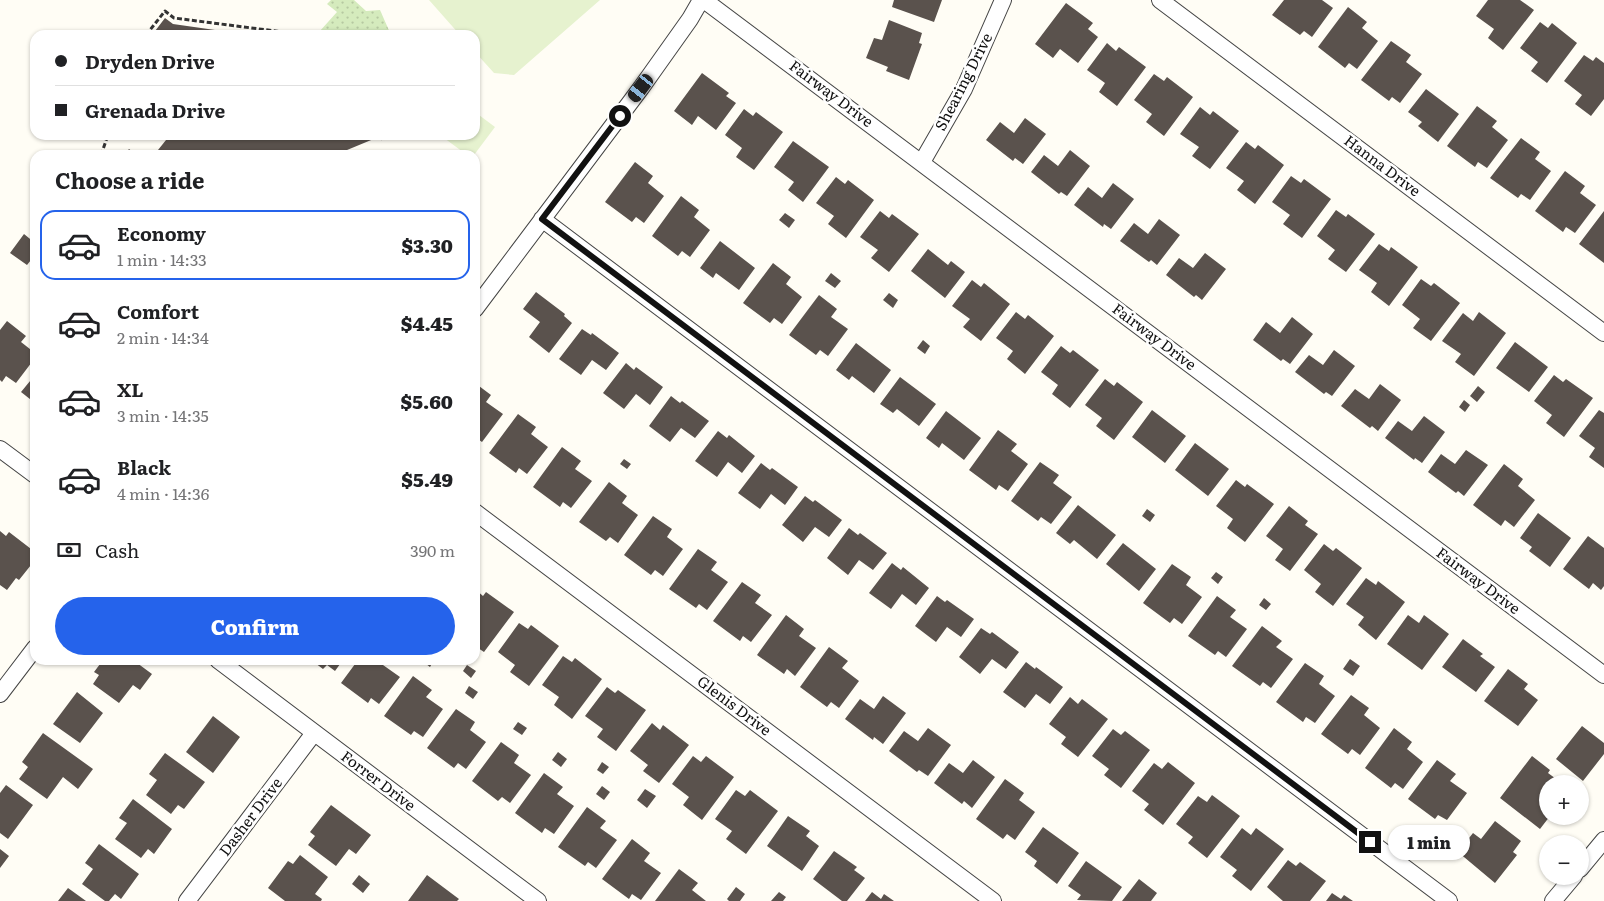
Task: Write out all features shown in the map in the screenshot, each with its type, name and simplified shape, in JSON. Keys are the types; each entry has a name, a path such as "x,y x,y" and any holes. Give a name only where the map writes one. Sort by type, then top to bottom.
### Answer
{"street":[{"name":"Fairway Drive","path":"703,0 922,162 1604,676"},
{"path":"480,301 667,52 703,0"},
{"name":"Shearing Drive","path":"922,162 964,89 1003,0"},
{"name":"Hanna Drive","path":"1160,0 1604,333"},
{"path":"542,219 1450,901"},
{"path":"0,449 30,472"},
{"name":"Glenis Drive","path":"480,516 994,901"},
{"path":"0,694 30,655"},
{"name":"Forrer Drive","path":"224,665 534,900"},
{"name":"Dasher Drive","path":"187,901 314,734"},
{"path":"1589,858 1604,840"},
{"path":"1553,901 1566,885"}],"path":[{"path":"150,30 165,11 174,18 267,30"}],"green space":[{"path":"331,0 354,0 366,11 380,10 389,30 321,30 337,12 327,4"},
{"path":"429,0 600,0 514,75 494,73 480,58 480,30 456,30"},
{"path":"480,116 495,127 478,150 460,150 447,140 480,140"}],"building":[{"path":"894,0 942,0 934,22 892,7"},
{"path":"1284,0 1322,0 1333,8 1312,37 1304,31 1300,35 1272,15"},
{"path":"1488,0 1520,0 1534,10 1503,50 1488,38 1494,29 1476,16"},
{"path":"1066,3 1093,23 1088,29 1098,37 1078,63 1060,49 1053,58 1035,44"},
{"path":"1348,7 1367,22 1362,28 1378,41 1357,69 1349,63 1345,68 1318,47"},
{"path":"165,18 173,24 215,30 156,30"},
{"path":"889,20 922,33 919,43 922,44 909,80 886,71 888,67 866,58 874,38 882,40"},
{"path":"1540,22 1548,28 1552,23 1577,43 1547,83 1531,71 1538,62 1520,48"},
{"path":"1391,41 1411,55 1406,62 1422,74 1400,103 1392,97 1389,101 1361,80"},
{"path":"1107,43 1116,51 1119,47 1146,67 1117,106 1099,92 1105,83 1087,70"},
{"path":"1584,55 1593,61 1596,57 1604,63 1604,99 1591,116 1575,104 1582,95 1564,81"},
{"path":"702,73 729,93 726,96 736,103 716,130 698,116 692,125 674,111"},
{"path":"1154,74 1164,81 1167,77 1193,97 1164,136 1146,122 1152,114 1134,100"},
{"path":"1426,89 1459,114 1438,142 1418,126 1422,122 1408,112"},
{"path":"1477,106 1497,121 1492,127 1508,140 1487,168 1478,162 1475,167 1447,146"},
{"path":"1200,107 1210,115 1213,111 1239,131 1210,169 1192,156 1199,147 1180,134"},
{"path":"744,109 753,116 756,112 783,132 754,170 736,157 742,148 725,135"},
{"path":"1025,118 1046,134 1023,164 1015,158 1013,161 986,140 1000,122 1014,133"},
{"path":"1521,138 1540,152 1535,159 1551,171 1530,200 1521,194 1518,198 1490,178"},
{"path":"166,140 371,140 347,150 158,150"},
{"path":"793,141 829,167 803,202 788,190 794,182 774,167"},
{"path":"1246,142 1255,149 1258,145 1284,165 1255,204 1237,190 1244,181 1226,168"},
{"path":"1070,150 1090,166 1067,196 1061,192 1059,194 1031,172 1044,155 1058,166"},
{"path":"635,162 653,176 648,183 664,196 644,223 636,217 632,222 605,202"},
{"path":"1565,171 1585,186 1580,193 1596,205 1575,233 1566,227 1563,232 1535,211"},
{"path":"1291,176 1301,183 1304,179 1331,199 1302,238 1283,224 1290,215 1272,202"},
{"path":"836,177 845,184 848,180 874,200 846,238 828,224 834,216 816,203"},
{"path":"1113,183 1134,199 1111,229 1104,224 1103,227 1074,205 1088,187 1102,198"},
{"path":"681,196 699,210 694,217 710,230 690,257 682,251 678,256 652,236"},
{"path":"1336,210 1346,217 1348,214 1375,234 1346,272 1328,259 1335,250 1317,236"},
{"path":"880,211 889,218 892,214 919,234 889,272 871,258 878,250 860,237"},
{"path":"1604,211 1604,263 1579,244"},
{"path":"785,213 795,220 789,228 779,220"},
{"path":"1159,219 1180,235 1157,265 1151,260 1149,262 1120,241 1134,223 1148,234"},
{"path":"24,234 30,239 30,261 27,265 10,253"},
{"path":"720,241 755,268 739,290 716,273 713,278 700,268"},
{"path":"1379,244 1389,251 1391,247 1418,267 1389,306 1371,292 1377,283 1359,270"},
{"path":"928,249 948,265 951,261 965,272 945,298 911,271"},
{"path":"1205,253 1226,269 1202,300 1196,295 1194,297 1166,275 1179,258 1193,268"},
{"path":"773,263 791,277 786,284 802,297 782,324 774,318 770,323 743,303"},
{"path":"831,273 841,281 835,288 825,281"},
{"path":"1421,279 1431,286 1434,283 1460,303 1431,341 1413,328 1420,319 1402,305"},
{"path":"972,280 981,287 984,283 1010,304 981,341 963,327 970,319 952,306"},
{"path":"536,292 565,314 564,316 572,323 549,353 529,337 540,322 523,309"},
{"path":"889,293 898,300 893,308 883,300"},
{"path":"819,295 837,309 831,317 848,329 828,356 820,350 816,355 789,335"},
{"path":"1016,312 1025,319 1028,315 1054,336 1025,374 1007,359 1013,351 996,338"},
{"path":"1479,312 1506,333 1474,376 1455,362 1461,354 1442,341 1463,313 1473,321"},
{"path":"1292,317 1313,334 1290,364 1283,359 1281,361 1253,340 1266,322 1280,333"},
{"path":"7,321 26,336 21,342 30,349 30,365 16,383 6,376 2,382 0,380 0,330"},
{"path":"582,329 591,335 592,333 619,353 606,370 592,360 581,375 559,359"},
{"path":"923,340 930,346 925,354 917,348"},
{"path":"1515,342 1548,367 1529,392 1496,368"},
{"path":"856,343 891,370 874,393 852,376 849,380 836,370"},
{"path":"1061,346 1070,353 1073,350 1099,370 1070,408 1052,394 1058,385 1041,372"},
{"path":"1334,350 1355,366 1332,396 1326,392 1324,394 1295,372 1309,355 1323,365"},
{"path":"626,363 634,370 636,367 663,387 650,405 636,394 624,409 603,393"},
{"path":"1554,375 1563,382 1566,379 1593,398 1564,437 1546,423 1552,415 1534,401"},
{"path":"900,377 936,404 919,426 897,409 893,413 880,404"},
{"path":"1105,379 1114,386 1117,382 1143,402 1114,440 1096,426 1102,418 1085,405"},
{"path":"30,381 30,399 21,392"},
{"path":"1380,384 1401,400 1378,431 1372,426 1370,428 1341,406 1355,389 1369,399"},
{"path":"1478,386 1485,392 1477,402 1470,396"},
{"path":"480,387 491,395 486,402 503,414 482,442 480,441"},
{"path":"671,396 680,403 682,401 709,421 695,438 681,428 670,442 649,426"},
{"path":"1464,400 1470,405 1465,412 1459,407"},
{"path":"1152,410 1186,436 1165,463 1132,437"},
{"path":"1599,410 1604,413 1604,468 1589,457 1595,448 1579,436"},
{"path":"946,411 981,438 964,460 942,443 939,448 926,438"},
{"path":"518,414 536,427 531,434 548,447 527,474 519,468 516,473 489,453"},
{"path":"1424,416 1445,432 1422,463 1415,458 1414,460 1385,438 1398,421 1412,431"},
{"path":"998,430 1017,444 1011,451 1028,464 1008,491 999,485 996,490 969,470"},
{"path":"718,431 727,438 729,435 755,456 742,473 728,462 717,477 695,461"},
{"path":"1195,443 1229,469 1208,496 1175,470"},
{"path":"562,447 581,461 575,469 592,481 571,508 563,502 560,507 533,487"},
{"path":"1466,450 1488,465 1464,496 1458,491 1456,493 1428,472 1441,454 1455,464"},
{"path":"624,459 631,464 627,469 620,464"},
{"path":"1040,462 1059,475 1053,483 1072,497 1051,524 1041,517 1038,521 1011,501"},
{"path":"761,463 770,470 772,468 798,487 785,505 771,494 760,509 738,493"},
{"path":"1504,464 1523,479 1518,486 1535,500 1514,527 1505,520 1501,526 1473,505"},
{"path":"1236,480 1245,487 1247,484 1274,504 1245,542 1227,528 1233,519 1216,506"},
{"path":"609,482 627,496 622,503 638,515 618,543 610,537 606,541 579,522"},
{"path":"805,496 813,502 815,500 842,520 829,537 815,527 803,542 782,525"},
{"path":"1078,505 1116,535 1097,559 1074,540 1070,544 1056,533"},
{"path":"1289,506 1308,521 1305,525 1318,534 1290,571 1275,560 1283,549 1266,536"},
{"path":"1147,509 1155,515 1150,522 1142,516"},
{"path":"1538,513 1571,538 1550,567 1529,551 1532,547 1520,538"},
{"path":"653,516 672,529 667,537 683,549 663,576 655,570 651,575 624,555"},
{"path":"849,528 858,535 860,533 887,553 873,570 859,560 848,575 827,558"},
{"path":"0,531 6,536 9,532 30,548 30,566 19,580 16,578 7,590 0,585"},
{"path":"1588,536 1604,548 1604,586 1601,590 1593,583 1589,589 1563,569"},
{"path":"1123,543 1156,569 1139,591 1106,564"},
{"path":"1324,544 1333,551 1336,548 1362,568 1333,606 1315,592 1321,584 1304,570"},
{"path":"698,549 717,562 711,570 728,582 707,610 699,604 696,608 669,589"},
{"path":"892,563 901,570 903,567 929,588 916,605 902,594 891,609 869,593"},
{"path":"1172,564 1191,577 1186,585 1202,597 1182,624 1174,618 1170,623 1143,603"},
{"path":"1216,572 1223,577 1218,584 1211,578"},
{"path":"1366,578 1376,585 1378,581 1405,602 1376,640 1358,625 1364,617 1346,604"},
{"path":"742,582 761,595 755,603 772,615 751,642 743,636 740,641 713,621"},
{"path":"486,592 514,612 484,652 480,649 480,593 483,596"},
{"path":"937,596 945,602 947,600 974,619 961,637 947,627 936,642 915,626"},
{"path":"1217,596 1236,610 1230,617 1247,629 1226,657 1218,651 1215,655 1188,636"},
{"path":"1264,598 1271,604 1266,610 1259,605"},
{"path":"786,615 804,629 799,636 816,648 795,676 787,669 784,674 757,655"},
{"path":"1408,615 1419,623 1424,615 1449,634 1422,670 1387,644"},
{"path":"519,623 528,629 531,625 559,646 529,686 510,672 515,665 498,652"},
{"path":"1262,626 1282,641 1276,647 1293,659 1271,688 1263,682 1260,686 1232,666"},
{"path":"981,628 990,634 992,632 1019,652 1006,669 992,659 980,674 959,657"},
{"path":"1463,639 1483,654 1480,656 1495,667 1476,692 1442,667"},
{"path":"829,647 848,661 842,668 859,681 839,708 831,702 827,707 800,687"},
{"path":"563,656 572,662 575,658 602,679 572,719 554,705 559,697 542,685"},
{"path":"1350,659 1360,666 1353,676 1343,669"},
{"path":"1026,662 1063,687 1050,704 1036,694 1025,708 1003,692"},
{"path":"1305,663 1324,676 1319,684 1335,696 1315,723 1306,717 1303,722 1276,702"},
{"path":"99,665 140,665 152,674 140,690 133,685 119,703 93,684 99,675 94,672"},
{"path":"318,665 327,665 323,669"},
{"path":"327,665 339,665 335,671"},
{"path":"354,665 383,665 400,677 379,704 371,698 368,703 341,683"},
{"path":"467,665 476,671 471,678 463,671"},
{"path":"1508,669 1528,684 1524,689 1538,700 1518,726 1484,701"},
{"path":"413,676 432,690 426,697 443,709 423,737 414,731 411,735 384,716"},
{"path":"469,686 478,692 473,699 465,693"},
{"path":"607,687 615,693 618,690 646,710 616,751 597,737 603,729 585,716"},
{"path":"77,692 103,713 80,743 53,724"},
{"path":"1351,695 1369,708 1364,715 1380,728 1360,755 1352,749 1348,754 1321,734"},
{"path":"883,696 906,713 883,744 874,737 873,740 845,719 860,699 874,709"},
{"path":"1070,697 1078,704 1082,699 1108,719 1078,757 1061,744 1066,737 1049,724"},
{"path":"456,709 475,722 470,730 486,742 466,769 458,763 454,768 427,748"},
{"path":"213,716 240,737 213,773 186,752"},
{"path":"518,722 527,728 522,735 513,729"},
{"path":"652,723 660,730 663,725 689,745 659,783 643,771 648,765 630,751"},
{"path":"1582,726 1604,743 1604,754 1588,775 1576,775 1556,759"},
{"path":"928,728 951,745 928,776 919,770 917,772 889,751 904,731 918,741"},
{"path":"1394,728 1412,742 1407,749 1423,762 1403,789 1395,783 1391,788 1365,768"},
{"path":"1113,729 1121,735 1125,731 1150,750 1121,788 1104,775 1109,769 1092,756"},
{"path":"43,733 93,769 78,789 63,777 47,799 19,779 28,767 22,762"},
{"path":"501,742 519,755 514,763 531,775 510,803 502,797 498,801 472,781"},
{"path":"558,752 567,759 561,767 552,760"},
{"path":"165,753 205,782 184,809 178,805 171,814 146,795 157,780 149,774"},
{"path":"693,756 701,762 706,756 734,777 702,820 683,805 689,797 672,784"},
{"path":"1532,756 1550,770 1548,773 1551,775 1539,775 1539,825 1543,825 1540,829 1500,798"},
{"path":"973,760 995,777 972,808 964,801 962,804 934,783 949,763 963,773"},
{"path":"1437,760 1456,774 1450,781 1467,793 1447,820 1438,815 1435,819 1408,799"},
{"path":"602,762 609,767 603,774 597,770"},
{"path":"1168,762 1195,783 1163,825 1144,810 1149,804 1132,791 1154,763 1162,769"},
{"path":"544,773 563,787 557,794 574,806 554,834 545,828 542,833 515,813"},
{"path":"1005,779 1024,793 1019,800 1035,812 1015,840 1007,834 1003,839 976,819"},
{"path":"6,785 33,805 8,839 0,833 0,793"},
{"path":"602,786 610,792 604,800 596,794"},
{"path":"645,789 656,796 647,808 637,800"},
{"path":"736,790 745,796 750,790 778,811 746,854 726,839 732,831 715,819"},
{"path":"1212,795 1240,816 1207,858 1188,843 1193,837 1176,824 1198,796 1207,802"},
{"path":"133,799 172,829 154,854 148,849 141,858 115,839 127,823 119,818"},
{"path":"331,805 371,835 356,854 349,849 336,866 308,845 315,836 310,832"},
{"path":"587,807 606,821 600,828 617,840 596,868 588,862 585,866 558,847"},
{"path":"788,816 810,831 806,836 819,846 802,871 767,846"},
{"path":"1495,821 1521,841 1513,852 1517,855 1495,883 1458,852 1473,833 1481,839"},
{"path":"1043,827 1079,853 1057,884 1034,866 1037,861 1025,852"},
{"path":"1242,828 1251,835 1256,828 1284,849 1251,891 1232,876 1237,870 1220,857"},
{"path":"632,839 650,853 644,861 661,873 641,900 632,894 629,899 602,879"},
{"path":"99,844 139,874 121,899 115,894 109,901 105,901 82,884 93,869 85,863"},
{"path":"0,849 9,856 0,868"},
{"path":"834,851 857,867 854,870 865,878 847,901 842,901 813,879"},
{"path":"300,855 328,877 315,894 322,899 321,901 285,901 268,888 288,861 293,864"},
{"path":"1288,860 1296,866 1300,862 1326,881 1310,901 1283,901 1267,887"},
{"path":"1086,861 1122,887 1112,901 1077,900 1081,895 1068,886"},
{"path":"679,869 698,883 692,890 706,901 655,901"},
{"path":"359,875 370,884 363,893 352,884"},
{"path":"427,875 459,899 457,901 408,901"},
{"path":"1139,879 1157,893 1151,901 1122,901"},
{"path":"736,887 745,894 740,901 729,901 727,899"},
{"path":"68,888 86,901 58,901"},
{"path":"779,892 786,897 783,901 771,901"},
{"path":"872,892 881,899 884,894 894,901 865,901"},
{"path":"1332,893 1341,899 1344,895 1353,901 1326,901"}],"route":[{"path":"620,116 542,219 1370,842"}]}
